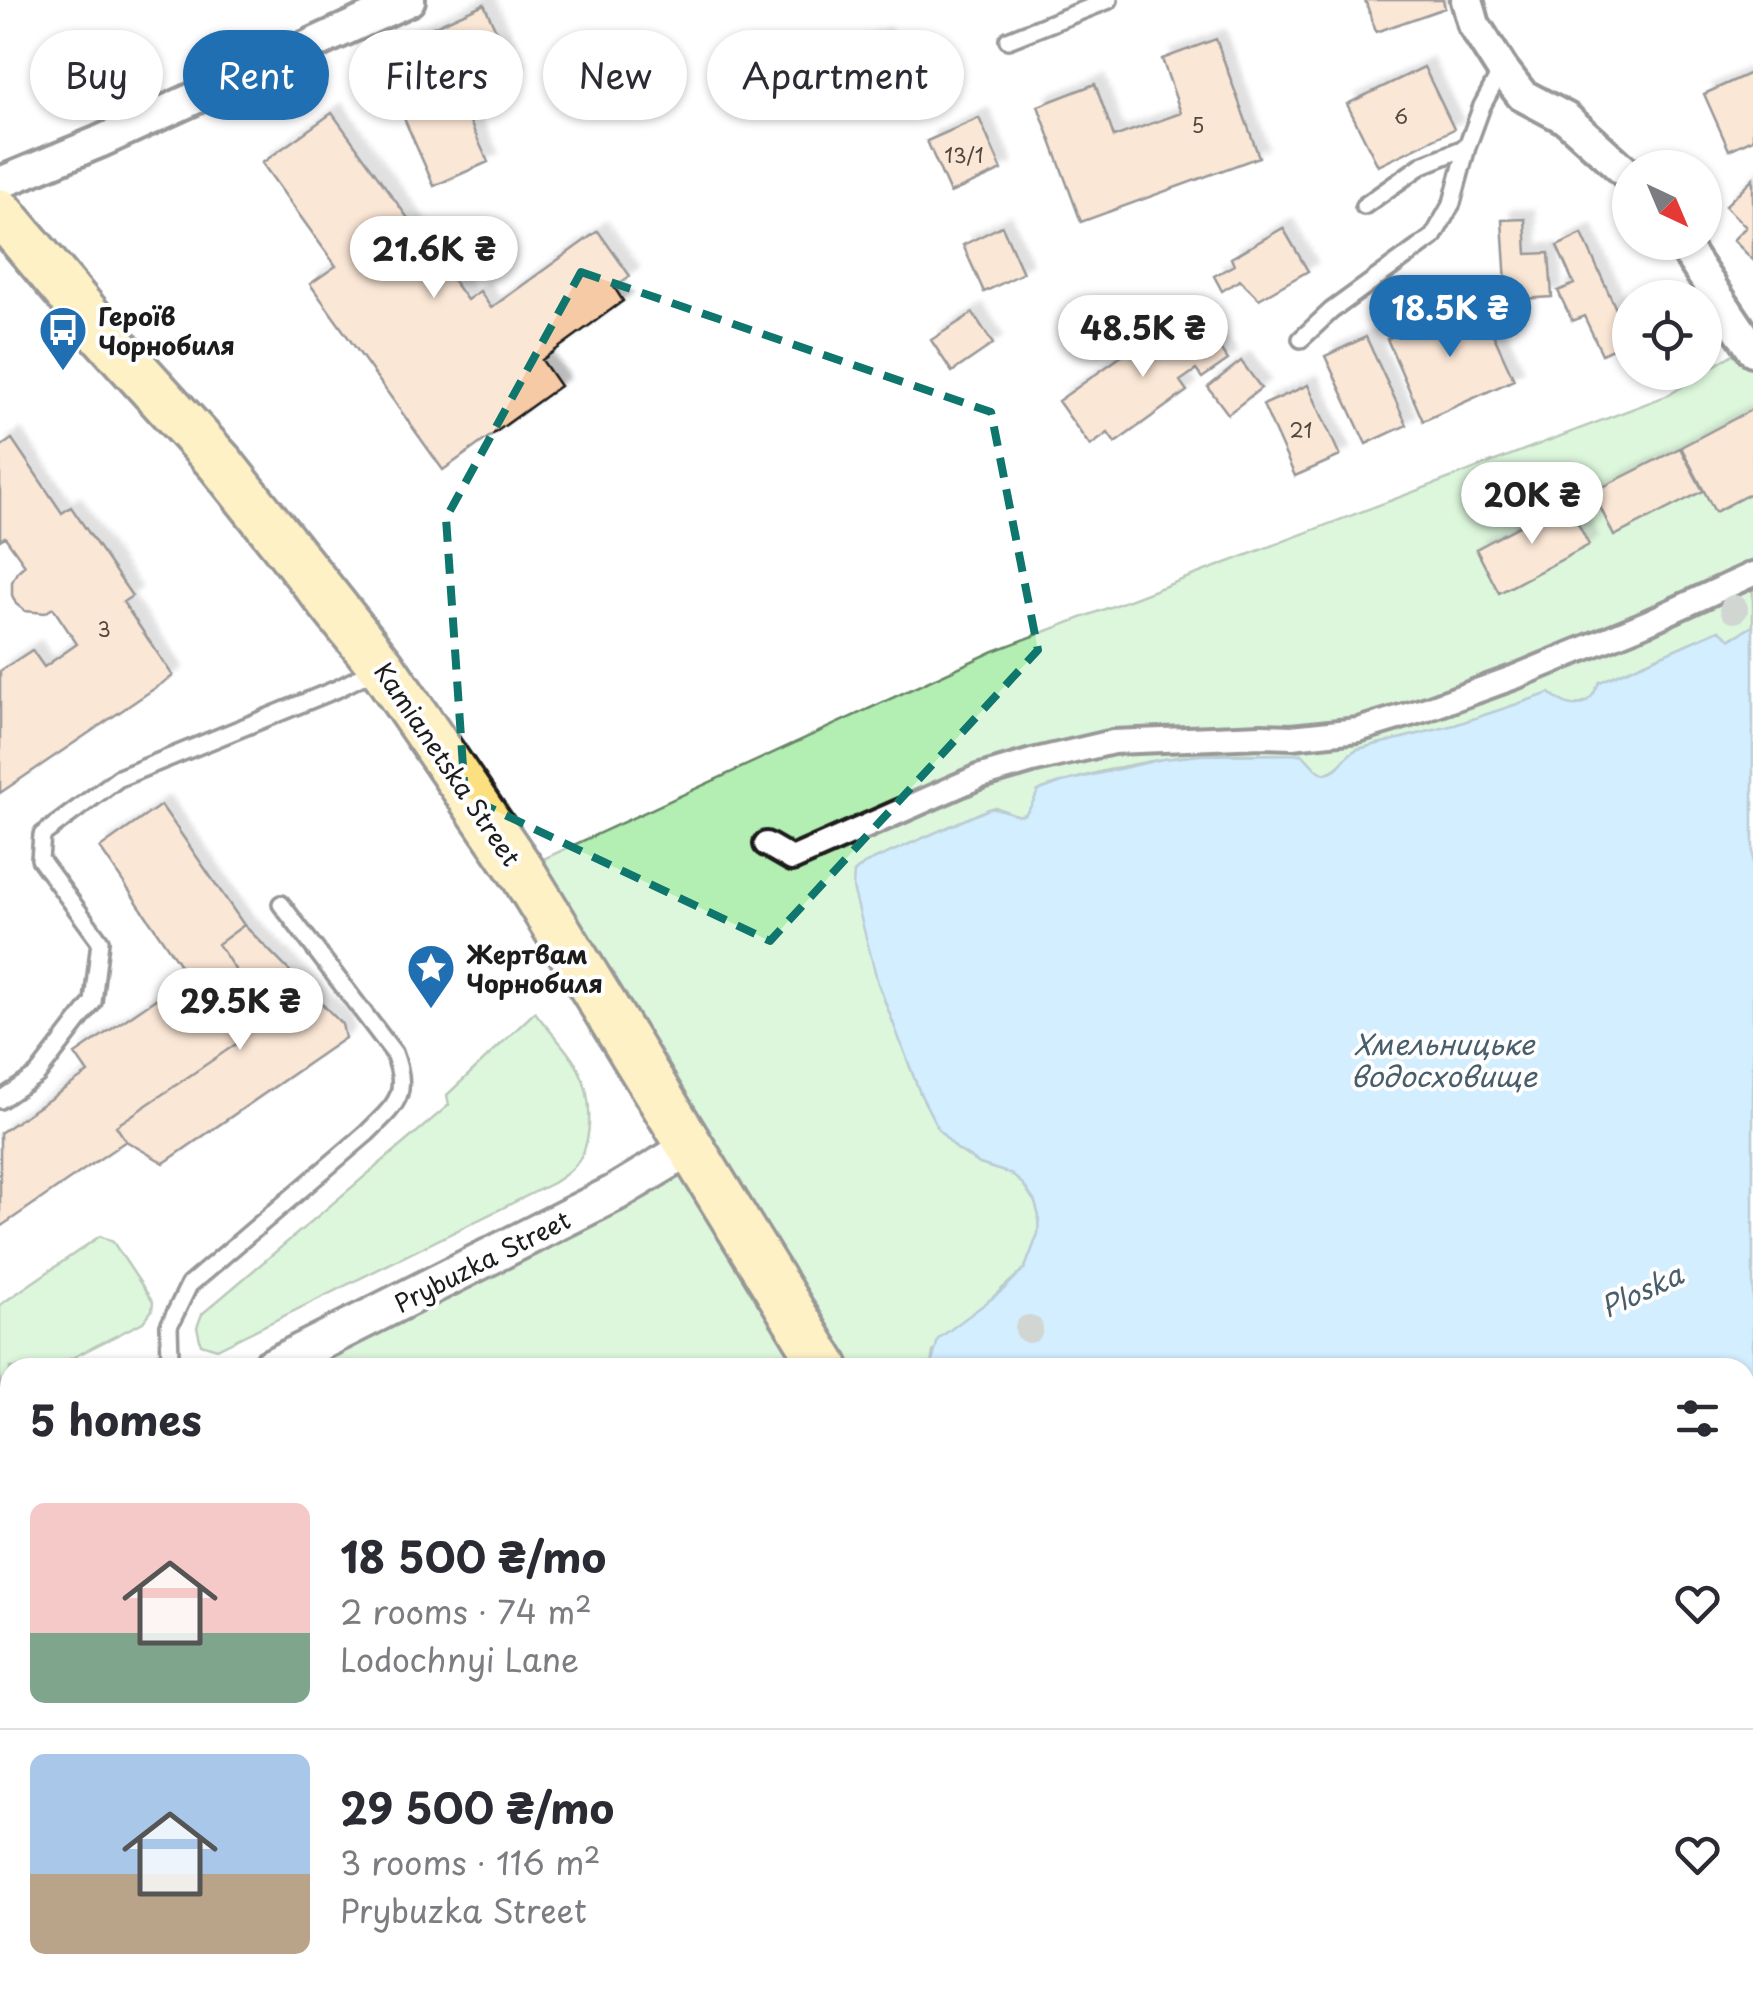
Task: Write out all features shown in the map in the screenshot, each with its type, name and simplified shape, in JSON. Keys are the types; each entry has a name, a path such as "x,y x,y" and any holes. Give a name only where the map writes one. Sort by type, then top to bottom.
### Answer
{"main road":[{"name":"Kamianetska Street","path":"0,212 220,464 382,666 522,872 820,1358"}],"street":[{"path":"0,183 99,142 409,0"},
{"path":"1467,0 1474,26 1522,95 1567,118 1612,159"},
{"path":"1692,260 1753,350"},
{"path":"766,844 792,859 978,777 1113,742 1292,738 1358,730 1515,677 1753,574"},
{"name":"Prybuzka Street","path":"289,1358 615,1193 691,1148"}],"lane":[{"path":"1008,40 1110,0"},
{"path":"1301,339 1331,311 1433,237 1452,203 1482,106 1502,68"},
{"path":"1364,206 1422,165 1467,147"},
{"path":"0,1100 37,1075 94,1002 100,941 40,859 42,835 118,778 337,689 382,666"},
{"path":"170,1358 169,1326 189,1284 367,1133 400,1096 402,1074 394,1053 281,904"}],"highlighted area":[{"path":"581,272 991,412 1038,650 770,941 465,796 446,518"}],"green space":[{"path":"1753,341 1753,626 1730,639 1719,630 1600,682 1590,700 1573,706 1538,697 1455,725 1358,749 1324,774 1302,754 1226,754 1161,760 1081,777 1042,789 1025,814 989,809 864,864 854,873 854,888 878,983 920,1093 939,1130 957,1149 980,1164 1011,1174 1023,1184 1039,1216 1038,1234 1025,1268 933,1352 932,1358 846,1358 539,861 994,651 1677,390 1722,390 1722,361"},
{"path":"535,1012 575,1063 587,1092 589,1130 572,1169 553,1183 217,1349 201,1344 197,1327 202,1314 449,1105 447,1095"},
{"path":"686,1171 800,1358 320,1358"},
{"path":"100,1236 113,1242 153,1302 143,1322 72,1358 0,1358 0,1305"}],"water":[{"name":"Хмельницьке водосховище","path":"1753,626 1753,1358 933,1358 938,1339 1003,1290 1025,1268 1038,1234 1039,1216 1023,1184 1011,1174 980,1164 957,1149 939,1130 920,1093 878,983 853,888 854,873 864,864 989,809 1022,815 1038,791 1062,782 1163,759 1201,755 1302,754 1325,774 1358,749 1455,725 1550,693 1565,703 1580,705 1592,696 1600,682 1719,630 1731,639"}],"building":[{"path":"1365,0 1443,0 1445,8 1376,32"},
{"path":"484,4 496,30 426,30"},
{"path":"1216,39 1259,157 1081,222 1038,106 1095,84 1114,137 1181,113 1162,59"},
{"path":"1424,67 1454,129 1378,166 1347,104"},
{"path":"1753,72 1753,139 1729,150 1704,94"},
{"path":"332,113 467,300 480,291 491,308 598,231 630,276 614,287 623,301 542,360 560,386 443,470 310,284 336,266 262,163 322,120 329,120"},
{"path":"979,118 1002,170 950,193 927,141"},
{"path":"405,120 469,120 488,162 434,186"},
{"path":"1753,178 1753,260 1733,240 1746,227 1725,206"},
{"path":"1525,219 1527,254 1549,253 1552,297 1507,300 1502,220"},
{"path":"1002,226 1023,273 984,292 963,245"},
{"path":"1283,228 1308,271 1259,299 1240,280 1222,291 1214,276 1234,265 1231,258"},
{"path":"1582,234 1612,300 1612,349 1602,354 1584,316 1572,321 1558,291 1574,284 1557,246"},
{"path":"1477,299 1514,380 1423,421 1387,339"},
{"path":"1191,307 1228,360 1202,378 1196,370 1180,381 1187,391 1115,443 1108,433 1090,446 1058,401"},
{"path":"973,313 993,344 952,372 931,340"},
{"path":"1366,337 1407,425 1366,444 1325,356"},
{"path":"1241,361 1261,388 1228,414 1208,387"},
{"path":"1308,385 1340,456 1295,476 1263,405"},
{"path":"1753,409 1753,492 1715,512 1681,447"},
{"path":"12,439 62,513 71,507 132,596 123,602 173,676 0,793 0,671 32,650 44,667 77,644 53,608 45,613 25,611 12,595 12,582 25,565 5,537 0,540 0,447"},
{"path":"1680,448 1703,491 1614,536 1593,492"},
{"path":"1566,501 1589,545 1499,593 1476,549"},
{"path":"161,805 244,925 218,944 246,986 219,1005 242,1040 116,1126 126,1141 0,1227 0,1133 88,1073 75,1054 188,977 100,848"},
{"path":"244,925 342,1024 345,1038 164,1163 126,1141 116,1126 242,1040 219,1005 246,986 218,944"}],"place":[{"name":"Героїв Чорнобиля","path":"63,372"},
{"name":"Жертвам Чорнобиля","path":"431,1010"}],"water label":[{"name":"Ploska","path":"1641,1290"}]}
